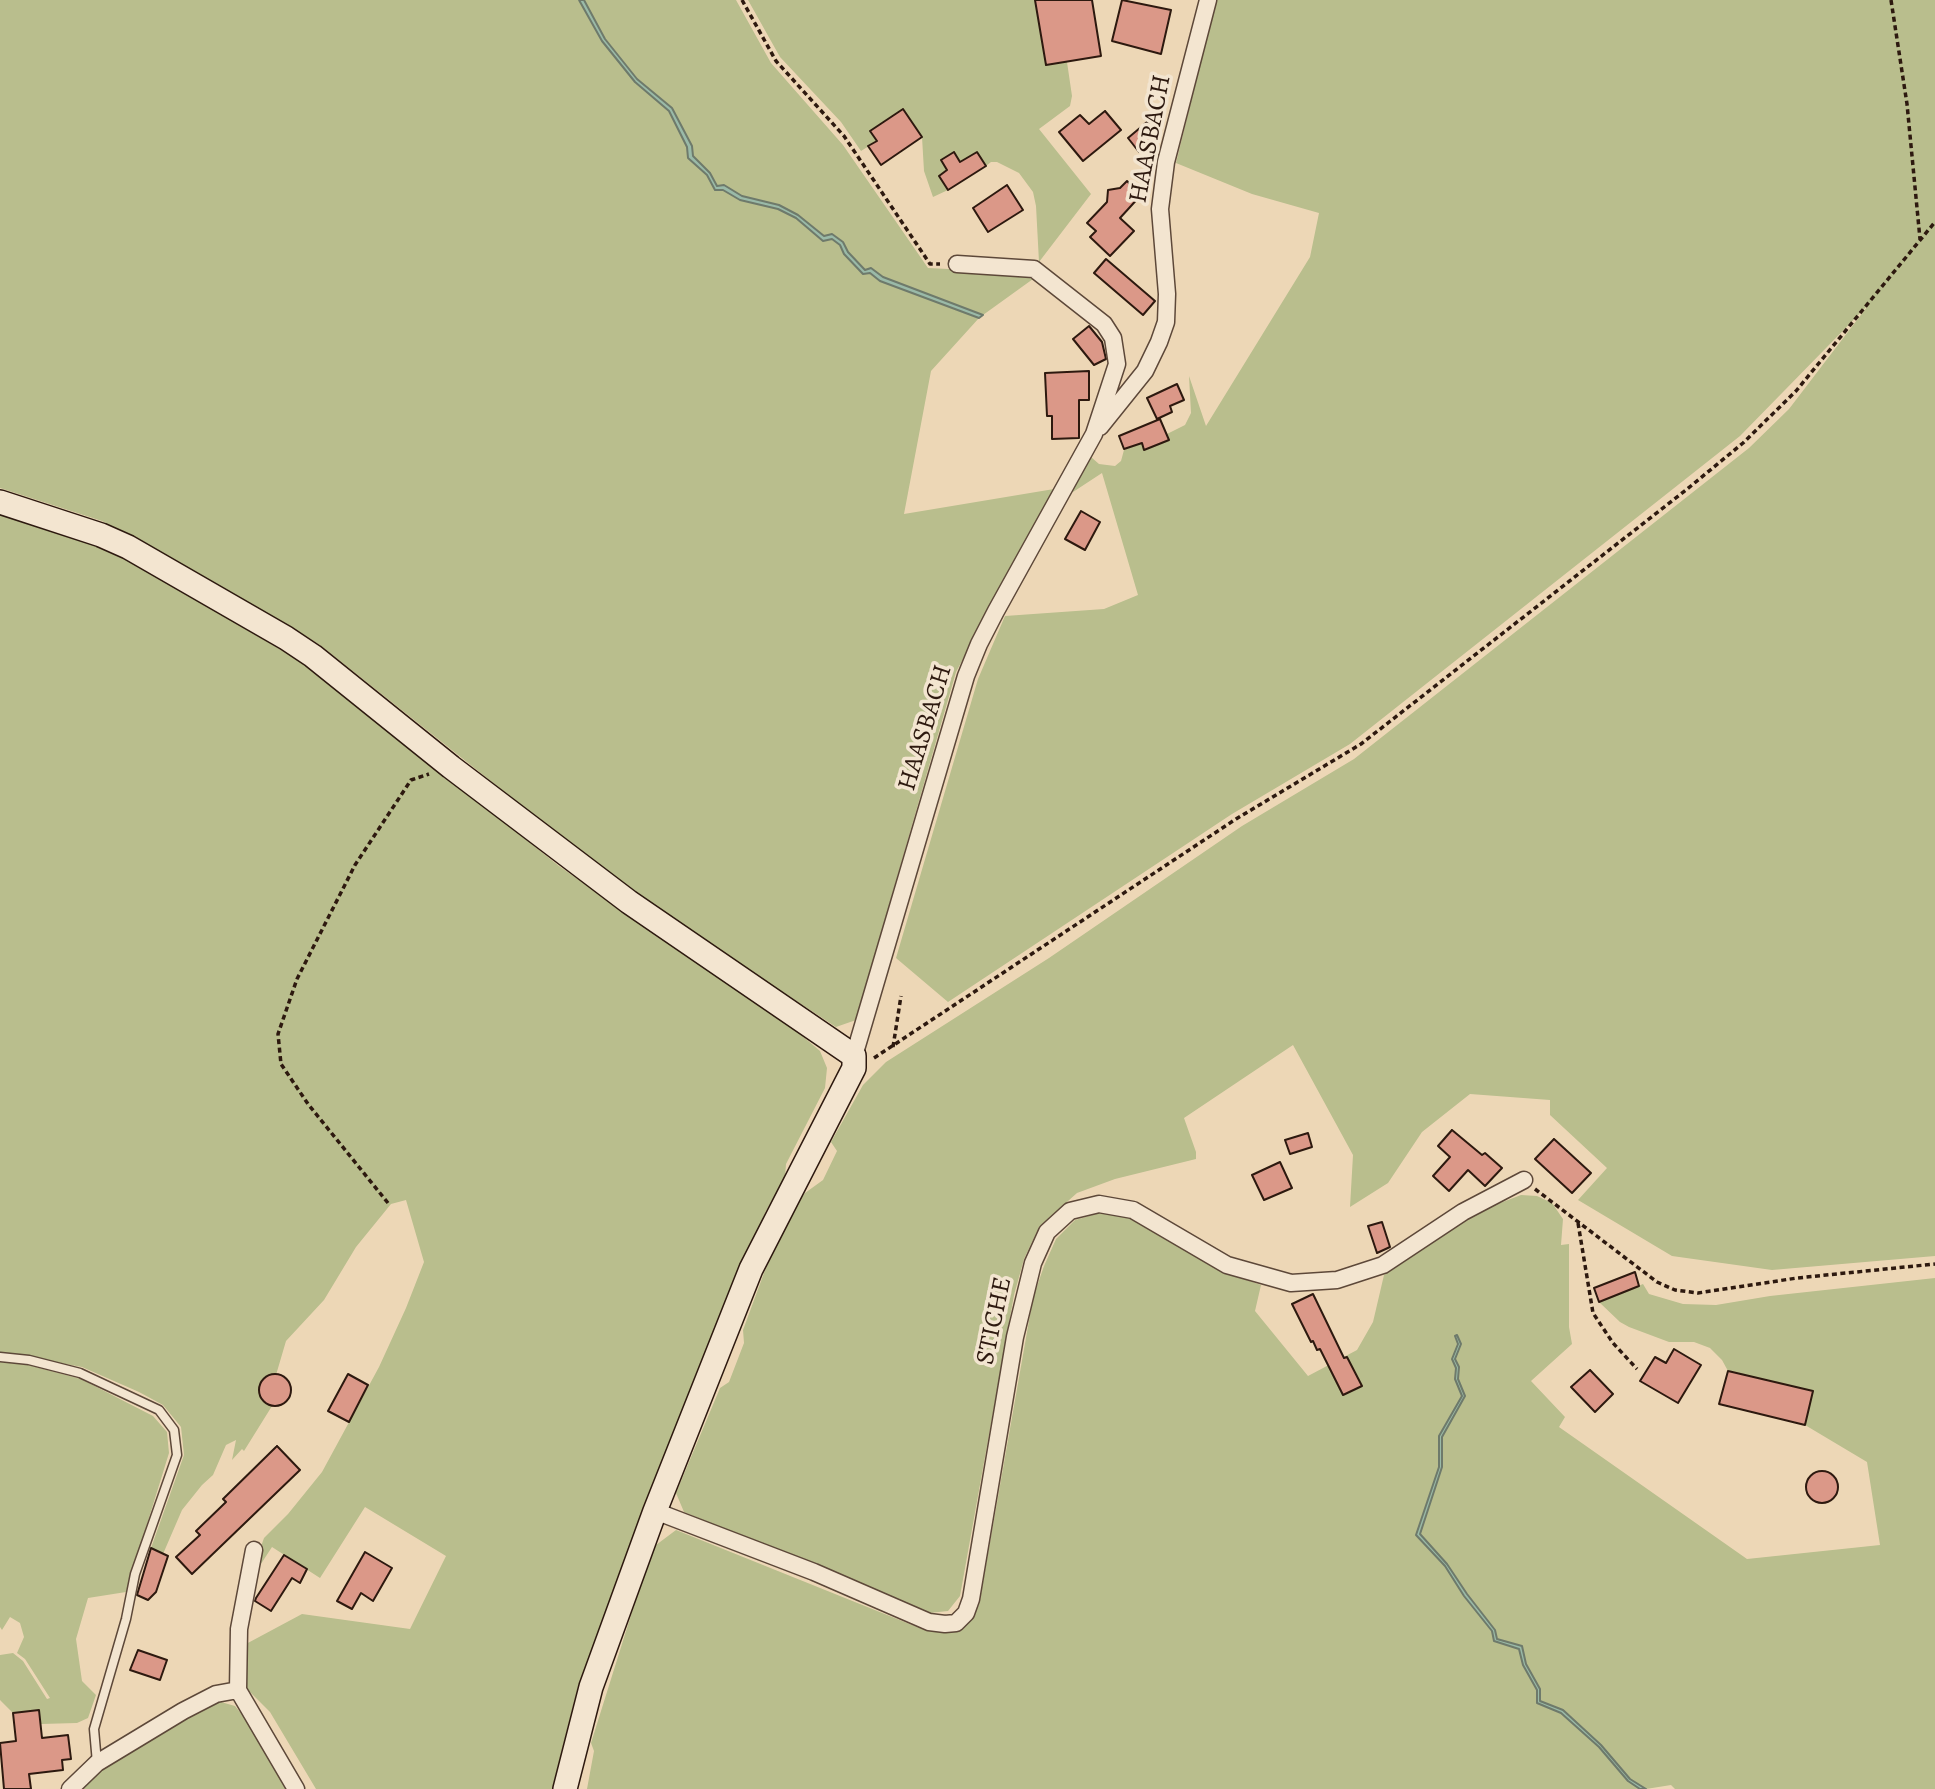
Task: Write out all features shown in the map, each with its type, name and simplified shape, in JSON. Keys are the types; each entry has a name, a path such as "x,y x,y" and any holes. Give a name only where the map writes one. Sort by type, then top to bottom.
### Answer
{"street":[{"name":"HAASBACH","path":"854,1062 966,677 979,644 1094,434 1145,371 1166,322 1167,294 1160,209 1164,174 1208,0"},
{"name":"HAASBACH","path":"957,264 1034,269 1104,324 1113,338 1116,364 1094,434"},
{"path":"0,502 101,535 128,547 313,656 451,767 629,902 854,1062 751,1269 655,1511 591,1687 565,1789"},
{"name":"STICHE","path":"655,1511 814,1572 929,1622 956,1623 966,1613 971,1599 1014,1337 1033,1263 1047,1232 1070,1211 1099,1204 1133,1210 1227,1265 1290,1283 1337,1280 1383,1265 1463,1212 1524,1180"},
{"path":"254,1550 239,1629 238,1689 296,1789"},
{"path":"70,1789 97,1763 183,1711 216,1693 238,1689"}],"lane":[{"path":"0,1357 29,1360 80,1373 159,1410 174,1430 177,1455 135,1574 126,1619 94,1729 97,1763"}],"path":[{"path":"742,0 776,61 844,136 930,264 957,264"},
{"path":"1891,0 1907,104 1920,239"},
{"path":"854,1062 893,1047 1237,819 1361,744 1743,443 1796,391 1935,222"},
{"path":"388,1203 308,1104 281,1064 278,1034 297,979 355,865 411,780 451,767"},
{"path":"893,1047 901,996"},
{"path":"1524,1180 1657,1282 1675,1290 1698,1293 1797,1278 1935,1264"},
{"path":"1578,1221 1593,1313 1613,1343 1637,1369"}],"green space":[{"path":"0,0 579,0 602,41 635,82 669,111 687,147 688,158 707,175 715,190 723,189 740,200 778,209 796,218 823,241 832,239 840,245 863,274 870,273 880,281 979,318 931,371 904,514 1054,489 956,672 856,1020 836,1027 630,892 320,645 285,623 102,521 0,488"},
{"path":"584,0 736,0 771,63 843,145 928,268 1009,272 1033,279 983,315 883,277 871,268 865,270 848,252 843,241 824,236 798,215 779,205 742,196 724,185 717,186 710,173 693,156 692,146 672,108 637,79 605,39"},
{"path":"748,0 1035,0 1046,65 1067,62 1072,96 1070,106 1039,129 1091,194 1039,262 1033,192 1019,173 997,162 986,166 977,152 960,162 954,152 941,160 947,170 939,176 948,190 933,197 924,171 922,137 903,109 871,132 877,141 861,151 841,122 780,57"},
{"path":"1216,0 1935,0 1935,1256 1772,1270 1672,1256 1578,1200 1607,1168 1550,1115 1550,1100 1470,1094 1422,1132 1388,1183 1350,1207 1353,1155 1293,1045 1184,1118 1196,1159 1115,1179 1077,1193 1039,1227 1024,1259 1014,1295 960,1596 948,1611 929,1613 684,1512 676,1493 720,1388 729,1382 744,1343 743,1330 788,1218 805,1193 823,1180 837,1151 831,1142 863,1085 886,1062 1049,958 1242,826 1354,759 1749,448 1789,409 1870,303 1740,436 1350,744 1232,814 948,1002 896,958 978,679 1005,616 1104,609 1138,595 1102,473 1072,491 1091,457 1099,464 1115,466 1121,461 1124,450 1142,443 1145,449 1169,440 1167,434 1185,425 1191,413 1189,376 1206,426 1310,257 1319,213 1252,194 1176,163"},
{"path":"0,512 71,535 115,554 308,666 559,866 667,942 774,1012 820,1051 827,1068 825,1088 786,1164 785,1177 766,1211 697,1371 578,1686 552,1789 316,1789 270,1712 246,1688 246,1644 302,1614 410,1629 446,1556 365,1507 320,1578 272,1547 255,1573 264,1538 288,1514 322,1472 379,1367 406,1308 424,1262 406,1200 391,1204 356,1247 324,1300 286,1341 276,1375 266,1377 260,1386 261,1399 272,1406 244,1451 242,1449 232,1460 236,1440 226,1445 213,1475 182,1510 163,1554 151,1548 184,1455 181,1427 163,1405 82,1367 0,1352"},
{"path":"1521,1195 1537,1196 1552,1203 1563,1219 1561,1245 1569,1244 1569,1327 1572,1344 1531,1381 1565,1417 1559,1427 1747,1559 1880,1545 1867,1462 1805,1425 1812,1391 1728,1371 1710,1348 1694,1342 1669,1342 1629,1327 1599,1302 1643,1284 1649,1294 1683,1304 1716,1305 1770,1296 1935,1278 1935,1789 1675,1789 1671,1785 1646,1789 1630,1779 1601,1745 1563,1710 1540,1701 1540,1689 1526,1664 1522,1647 1497,1639 1495,1630 1447,1564 1419,1534 1442,1467 1442,1437 1465,1396 1458,1379 1459,1367 1455,1359 1461,1344 1458,1344 1452,1359 1456,1368 1455,1379 1462,1396 1439,1436 1439,1467 1416,1535 1445,1566 1464,1596 1492,1631 1494,1641 1519,1649 1523,1665 1537,1690 1537,1703 1561,1713 1599,1747 1628,1781 1640,1789 587,1789 594,1751 591,1743 652,1548 676,1530 927,1631 960,1632 979,1605 1033,1298 1056,1239 1075,1220 1100,1213 1129,1218 1221,1271 1261,1285 1255,1311 1308,1376 1357,1350 1373,1322 1384,1275 1465,1221"},
{"path":"0,1362 28,1365 81,1379 153,1416 167,1432 169,1453 126,1592 88,1598 76,1639 82,1681 96,1695 88,1718 77,1723 41,1724 39,1710 13,1713 0,1700 0,1655 13,1653 23,1661 47,1699 50,1698 25,1659 17,1653 24,1637 20,1623 10,1617 2,1630 0,1627"},
{"path":"221,1702 235,1706 244,1717 287,1789 80,1789 134,1747 208,1704"}],"shaded area":[{"path":"579,0 584,0 605,39 637,79 672,108 692,146 693,156 710,173 717,186 724,185 742,196 779,205 798,215 824,236 832,234 843,242 848,252 865,270 871,268 883,277 983,315 979,318 880,281 870,273 863,274 844,254 840,245 832,239 823,241 796,218 778,209 740,200 723,190 715,190 707,175 688,158 687,147 669,111 635,82 602,41"},
{"path":"1457,1335 1461,1344 1455,1359 1459,1367 1458,1379 1465,1396 1442,1437 1442,1467 1420,1534 1447,1564 1495,1630 1497,1639 1522,1646 1526,1664 1540,1689 1540,1701 1563,1710 1601,1745 1630,1779 1646,1789 1640,1789 1628,1781 1599,1747 1561,1713 1537,1703 1537,1690 1523,1665 1519,1649 1494,1641 1492,1631 1464,1596 1445,1566 1416,1535 1439,1467 1439,1436 1462,1396 1455,1379 1456,1368 1452,1359 1458,1344"}],"building":[{"path":"1035,0 1092,0 1101,56 1046,65"},
{"path":"1122,0 1171,10 1161,54 1112,41"},
{"path":"903,109 922,137 881,165 868,146 877,141 870,131"},
{"path":"1105,111 1121,130 1083,161 1059,132 1080,115 1089,124"},
{"path":"1147,122 1158,136 1139,152 1128,138"},
{"path":"954,152 960,162 977,152 986,166 948,190 939,176 947,170 941,160"},
{"path":"1127,181 1141,195 1120,218 1134,231 1110,256 1090,237 1096,231 1087,223 1107,202 1108,190 1120,188"},
{"path":"1007,185 1023,210 988,232 973,208"},
{"path":"1106,259 1155,301 1143,315 1094,273"},
{"path":"1089,326 1102,342 1106,359 1094,365 1073,339"},
{"path":"1089,371 1089,400 1079,400 1079,438 1052,439 1052,416 1047,416 1045,373"},
{"path":"1177,384 1184,400 1170,406 1172,412 1157,419 1147,398"},
{"path":"1160,419 1169,440 1144,450 1142,443 1124,449 1119,436"},
{"path":"1081,511 1100,522 1085,550 1065,539"},
{"path":"1452,1130 1502,1168 1485,1186 1468,1170 1449,1191 1433,1176 1450,1157 1438,1146"},
{"path":"1308,1133 1312,1147 1290,1154 1285,1140"},
{"path":"1554,1139 1591,1173 1572,1193 1535,1159"},
{"path":"1280,1162 1292,1188 1264,1200 1252,1175"},
{"path":"1382,1222 1390,1247 1377,1253 1368,1226"},
{"path":"1635,1272 1639,1286 1599,1302 1594,1288"},
{"path":"1313,1294 1344,1358 1347,1357 1362,1386 1343,1395 1320,1349 1317,1350 1313,1341 1311,1342 1292,1304"},
{"path":"1674,1349 1701,1365 1678,1403 1640,1381 1655,1357 1666,1363"},
{"path":"1590,1370 1613,1394 1595,1412 1571,1387"},
{"path":"1728,1371 1813,1391 1805,1425 1719,1404"},
{"path":"275,1374 286,1379 291,1390 286,1401 275,1406 264,1401 259,1390 264,1379"},
{"path":"348,1374 368,1385 349,1422 328,1411"},
{"path":"277,1446 300,1470 192,1574 176,1557 200,1535 196,1531 226,1502 223,1499"},
{"path":"1822,1471 1833,1476 1838,1487 1833,1498 1822,1503 1811,1498 1806,1487 1811,1476"},
{"path":"151,1548 168,1556 156,1592 148,1600 137,1595"},
{"path":"365,1552 392,1568 373,1601 361,1593 352,1609 337,1601"},
{"path":"284,1555 307,1569 300,1583 292,1578 271,1611 255,1601"},
{"path":"138,1650 167,1660 160,1680 130,1670"},
{"path":"39,1710 42,1738 68,1735 71,1759 62,1760 63,1770 29,1774 31,1789 4,1789 0,1743 16,1741 13,1713"}]}
